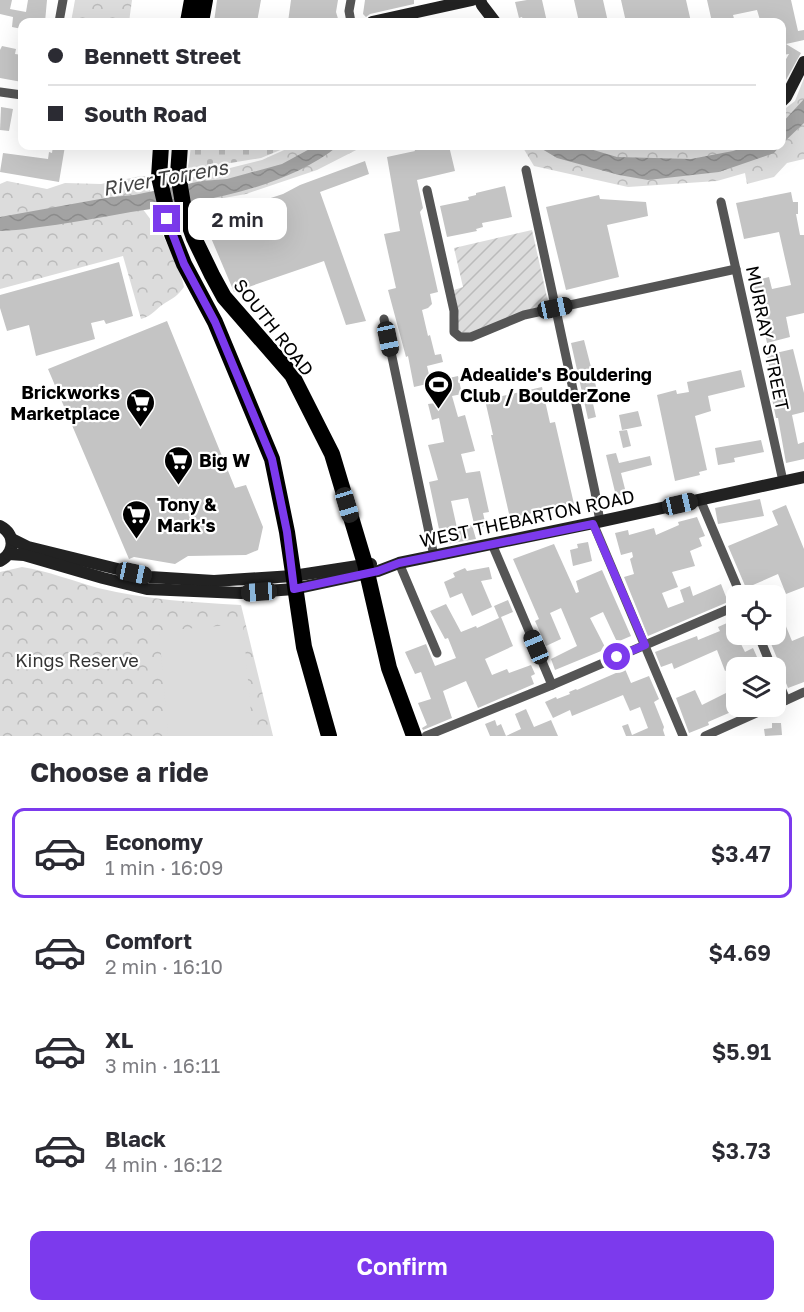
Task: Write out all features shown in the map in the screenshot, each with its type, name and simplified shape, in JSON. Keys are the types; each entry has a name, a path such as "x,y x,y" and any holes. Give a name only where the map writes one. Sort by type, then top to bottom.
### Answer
{"highway":[{"path":"189,18 192,0"},
{"path":"202,18 205,0"},
{"name":"SOUTH ROAD","path":"180,150 178,174 184,210 194,238 224,297 292,375 332,454 366,569 389,668 414,736"},
{"path":"160,153 159,177 167,219 184,264 215,322 272,459 287,532 304,647 329,736"}],"street":[{"path":"60,18 63,0"},
{"path":"350,18 351,0"},
{"path":"390,18 472,0"},
{"path":"480,0 492,18"},
{"path":"786,97 804,62"},
{"path":"0,92 18,94"},
{"path":"526,170 595,492 596,523 683,736"},
{"path":"427,190 454,311 453,329 456,335 467,338 524,315 736,269"},
{"name":"MURRAY STREET","path":"721,202 783,481"},
{"path":"384,319 434,556"},
{"name":"WEST THEBARTON ROAD","path":"293,583 596,523 804,477"},
{"path":"700,499 736,585"},
{"path":"0,526 7,529 12,539 12,547 4,558"},
{"path":"12,539 28,547 150,577 293,583"},
{"path":"492,544 552,685"},
{"path":"4,558 24,555 147,589 242,593 293,583"},
{"path":"399,563 437,653"},
{"path":"426,736 726,610"},
{"path":"786,700 804,692"},
{"path":"707,736 749,717"}],"green space":[{"path":"75,0 132,0 130,18 72,18"},
{"path":"804,78 804,159 787,163 774,177 747,184 745,173 717,181 628,187 534,166 524,150 786,150 786,108 795,101"},
{"path":"190,150 280,150 261,158 188,170"},
{"path":"284,150 356,150 317,170 246,194 191,204 190,178 262,160"},
{"path":"149,176 151,201 142,208 154,224 158,223 182,280 184,287 176,296 149,316 141,319 123,256 0,289 0,184 7,181 47,189 65,183 101,184"},
{"path":"532,230 549,306 469,334 457,332 459,317 454,290 463,287 454,248"},
{"name":"Kings Reserve","path":"22,567 98,588 134,595 241,605 273,736 0,736 0,572"},
{"path":"243,624 253,736 168,736 159,631"}],"water":[{"path":"804,99 804,123 786,140 786,119"},
{"name":"River Torrens","path":"308,150 332,150 292,173 240,192 185,204 82,221 0,231 0,217 134,195 202,181 227,179 282,164"},
{"path":"544,150 593,150 617,157 691,159 736,150 777,150 774,153 719,172 648,180 619,175 557,158"}],"building":[{"path":"0,0 12,0 10,9 26,12 28,0 47,0 45,18 18,18 18,28 12,27 13,17 0,14"},
{"path":"217,0 261,0 258,18 215,18"},
{"path":"291,0 338,0 336,12 338,18 289,18"},
{"path":"365,0 414,0 414,4 370,14 366,17 363,14"},
{"path":"542,0 546,18 519,18 515,2"},
{"path":"574,0 603,0 607,18 578,18"},
{"path":"621,0 686,0 690,18 625,18"},
{"path":"707,0 791,0 798,31 804,30 804,40 786,44 786,18 759,18 757,10 733,15 734,18 711,18"},
{"path":"786,44 801,53 786,80 786,59 789,54 786,54"},
{"path":"2,46 16,49 18,81 0,78"},
{"path":"1,107 13,109 9,131 0,130"},
{"path":"52,150 64,150 59,182 0,172 3,153 48,159 49,152 52,153"},
{"path":"450,150 455,171 417,180 423,208 420,212 438,292 430,294 432,304 422,310 435,355 441,354 443,362 427,366 431,383 414,387 408,356 406,357 388,290 396,288 384,234 400,231 387,157 415,151"},
{"path":"365,161 369,174 320,192 366,321 346,325 324,261 234,292 200,212 246,206 283,194 300,185"},
{"path":"505,186 512,217 482,223 483,227 476,229 477,231 447,237 440,206 469,200 468,197 476,193"},
{"path":"791,192 793,202 798,202 798,214 796,214 800,235 804,235 804,313 786,317 790,337 767,343 753,281 769,277 772,289 791,285 779,232 744,239 736,203"},
{"path":"599,195 600,199 646,202 648,216 607,225 619,277 566,290 546,207"},
{"path":"119,262 133,316 106,324 104,320 91,323 95,339 36,356 29,325 7,331 0,308 0,295"},
{"name":"Brickworks Marketplace","path":"167,321 235,488 246,485 263,527 258,550 246,555 188,556 175,564 134,557 129,559 48,369"},
{"path":"584,340 599,398 592,399 596,417 588,419 571,343"},
{"path":"793,349 804,393 804,412 792,415 798,444 804,442 804,459 786,463 770,389 780,386 775,365 769,366 767,355"},
{"path":"741,370 745,387 708,396 711,411 695,416 707,470 699,472 700,475 675,481 657,395 676,390 677,394 689,392 687,382"},
{"path":"458,376 462,394 452,396 458,417 465,415 475,451 461,454 466,473 480,471 489,512 483,513 486,526 475,528 468,498 451,501 457,528 472,525 476,539 447,544 442,543 429,482 438,480 428,445 444,442 439,418 432,420 428,404 436,403 431,382"},
{"path":"542,387 550,423 555,422 574,504 510,518 485,400"},
{"path":"638,411 642,426 622,430 619,415"},
{"path":"627,430 631,446 623,448 619,431"},
{"path":"761,440 764,452 734,458 735,462 718,465 715,448"},
{"path":"616,453 619,463 650,456 652,465 621,473 626,493 616,496 606,455"},
{"path":"760,499 764,516 718,524 715,508"},
{"path":"786,505 804,549 804,587 786,594 786,585 782,585 778,574 753,585 745,585 728,546 778,525 772,511"},
{"path":"697,517 705,536 699,538 702,546 690,551 695,566 672,572 678,587 662,593 668,608 684,602 680,590 690,586 693,596 721,584 726,603 648,636 624,577 634,574 630,559 633,557 632,552 621,555 615,533 628,530 629,535 654,528 656,535 679,525 678,522"},
{"path":"588,542 592,561 573,566 570,550 578,548 577,544"},
{"path":"554,544 576,593 579,592 576,581 602,570 631,636 617,642 603,612 590,618 606,649 555,670 551,659 577,646 561,608 550,613 561,639 546,646 535,621 539,619 513,559"},
{"path":"489,567 492,579 481,581 492,607 472,616 462,593 450,598 444,582 455,577 453,573 465,568 467,571"},
{"path":"508,600 513,612 501,617 513,646 485,659 492,675 507,669 509,673 531,665 535,674 531,676 534,684 478,708 466,681 443,691 452,718 423,730 422,728 427,725 418,703 431,699 421,672 415,674 405,652 426,644 435,666 456,658 448,638 445,639 430,611 446,604 461,632 499,618 494,606"},
{"path":"726,623 726,645 742,645 745,652 753,648 757,657 726,657 725,671 717,650 674,669 672,663 661,667 655,652 697,636 698,640 720,631 718,627"},
{"path":"786,626 792,641 804,636 804,682 788,688 786,657 777,657 772,645 786,645"},
{"path":"625,669 631,683 649,676 659,699 654,702 664,727 665,736 626,736 622,726 628,724 632,735 648,728 640,707 630,711 623,695 572,716 570,710 553,718 545,702 570,694 569,692"},
{"path":"695,690 702,705 726,693 726,714 708,722 709,725 689,733 676,698"},
{"path":"526,709 534,727 551,720 558,736 506,736 521,729 515,714"},
{"path":"495,720 497,726 501,724 506,736 490,736 485,724"},
{"path":"772,723 781,723 782,735 765,736 764,729 772,728"}],"place":[{"name":"Adealide's Bouldering Club / BoulderZone","path":"439,410"},
{"name":"Brickworks Marketplace","path":"141,428"},
{"name":"Big W","path":"178,486"},
{"name":"Tony & Mark's","path":"136,540"}],"route":[{"path":"167,219 184,264 215,322 237,371 272,459 287,532 294,589 378,571 399,563 593,524 645,645 617,657"}]}
